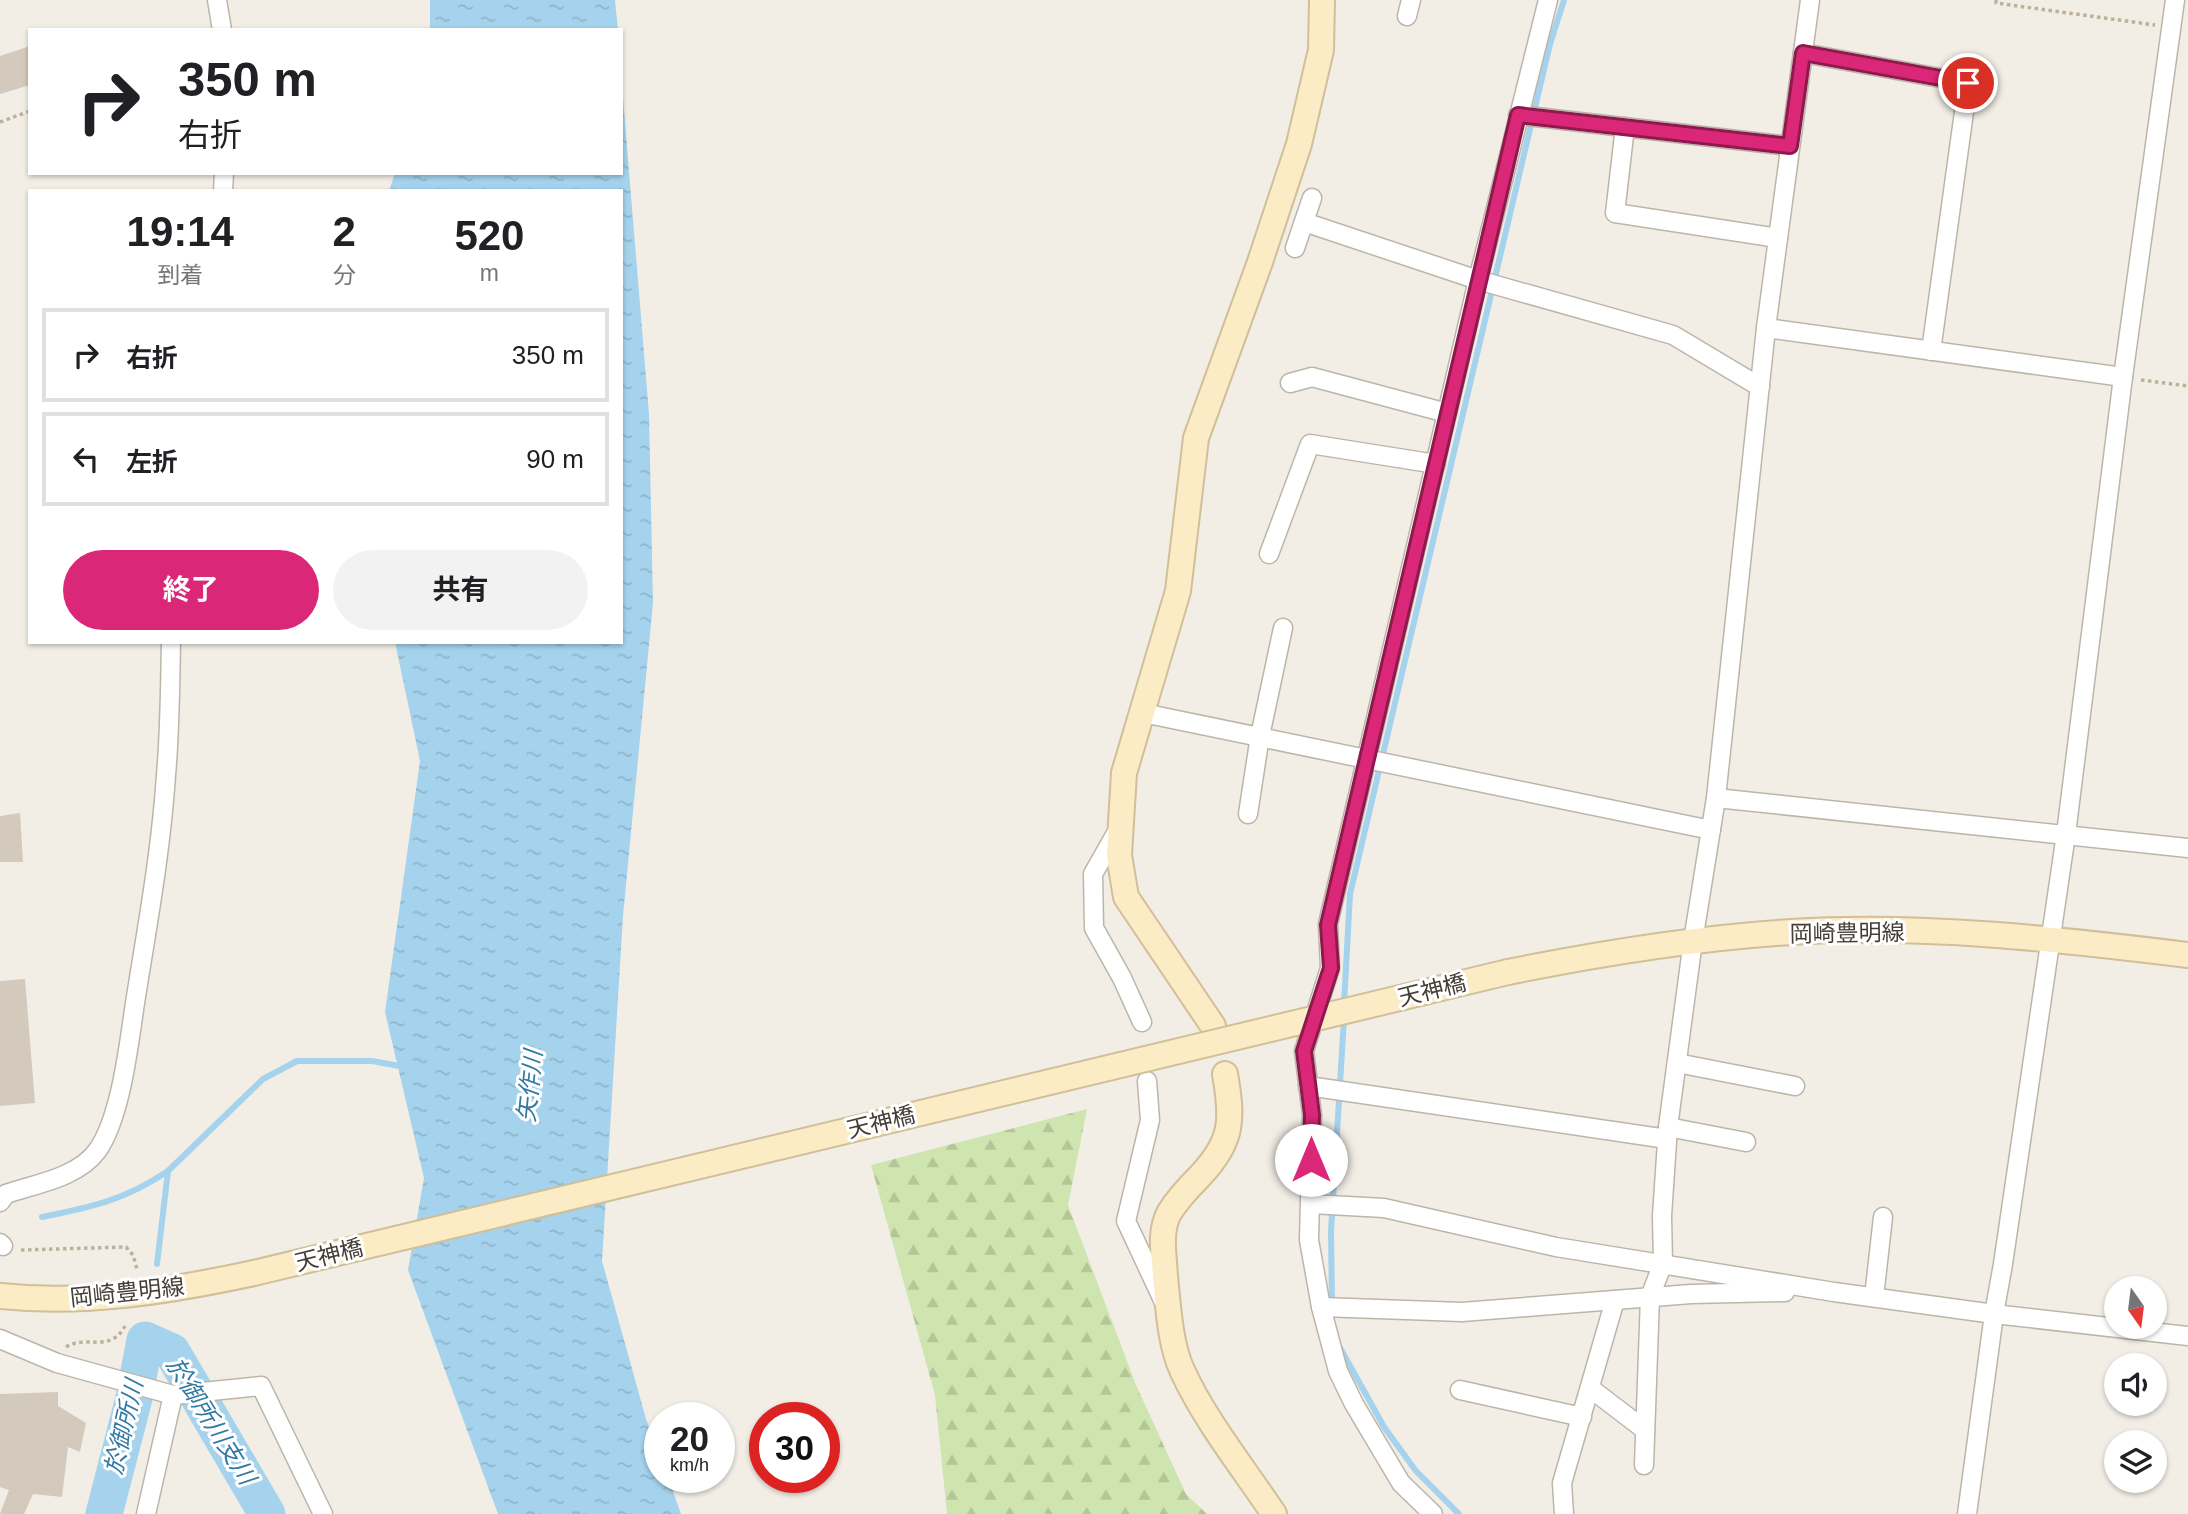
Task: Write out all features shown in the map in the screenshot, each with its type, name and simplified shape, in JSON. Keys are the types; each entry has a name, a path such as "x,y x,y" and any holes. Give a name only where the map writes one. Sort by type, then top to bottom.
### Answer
{"main road":[{"path":"1213,1027 1126,897 1119,855 1124,774 1178,591 1196,438 1260,262 1299,144 1321,50 1322,0"},
{"name":"岡崎豊明線","path":"1508,972 1601,953 1793,932 1884,931 2049,938 2188,955"},
{"name":"天神橋","path":"254,1273 1508,972"},
{"path":"1224,1074 1231,1109 1228,1135 1214,1161 1186,1190 1169,1214 1162,1241 1168,1312 1181,1368 1202,1406 1274,1514"},
{"name":"岡崎豊明線","path":"0,1296 49,1298 144,1294 254,1273"}],"street":[{"path":"217,0 222,28"},
{"path":"1433,1514 1401,1483 1354,1404 1338,1371 1321,1307 1309,1240 1312,1115 1304,1051 1331,968 1328,925 1478,279 1548,0"},
{"path":"1644,1465 1650,1297 1663,1263 1662,1216 1668,1133 1693,941 1716,798 1766,328 1810,0"},
{"path":"1967,1514 2066,834 2123,377 2175,0"},
{"path":"1803,53 1968,83 1931,351"},
{"path":"1518,115 1790,146"},
{"path":"1625,127 1615,213 1778,238"},
{"path":"1294,248 1312,198"},
{"path":"1304,222 1478,279 1673,335 1760,387"},
{"path":"1766,328 2123,377"},
{"path":"1290,383 1312,377 1447,413"},
{"path":"1269,554 1310,444 1436,464"},
{"path":"1248,814 1260,736 1283,628"},
{"path":"0,1202 6,1194 66,1174 82,1165 96,1152 114,1112 127,1052 156,870 166,776 172,644"},
{"path":"1143,713 1711,830"},
{"path":"1716,798 2188,848"},
{"path":"1121,825 1093,874 1094,928 1122,978 1142,1022"},
{"path":"1677,1063 1795,1086"},
{"path":"1147,1081 1150,1120 1126,1222 1168,1312"},
{"path":"1308,1086 1746,1142"},
{"path":"1311,1204 1384,1208 1556,1247 1834,1292 2188,1336"},
{"path":"1874,1297 1883,1217"},
{"path":"1321,1307 1462,1312 1733,1292 1834,1292"},
{"path":"1564,1514 1562,1483 1615,1300"},
{"path":"0,1339 57,1363 173,1395 261,1386 323,1514"},
{"path":"1590,1388 1645,1430"},
{"path":"1460,1390 1582,1417"},
{"path":"146,1514 173,1395"}],"path":[{"path":"1996,0 1996,4 2171,27"},
{"path":"0,122 28,112"},
{"path":"2123,377 2188,386"},
{"path":"1,1244 20,1250 126,1247 133,1255 137,1269"},
{"path":"57,1363 67,1345 74,1342 111,1342 120,1335 125,1326"}],"green space":[{"path":"1087,1109 1068,1205 1136,1385 1186,1494 1207,1514 947,1514 935,1395 871,1165"}],"water":[{"path":"430,0 615,0 618,28 430,28"},
{"name":"矢作川","path":"623,98 649,414 653,603 623,916 602,1261 644,1412 644,1493 674,1493 681,1514 498,1514 408,1270 424,1178 385,1012 420,761 395,644 623,644 623,189 390,189 394,175 623,175"}],"building":[{"path":"28,47 28,86 0,94 0,56"},
{"path":"20,813 23,862 0,862 0,816"},
{"path":"25,979 35,1103 0,1106 0,981"},
{"path":"58,1392 58,1406 86,1423 80,1452 68,1447 62,1497 33,1494 24,1514 0,1514 9,1490 0,1487 0,1394"}],"waterway":[{"path":"1344,1004 1350,894 1550,44 1564,0"},
{"path":"1332,1305 1331,1231 1344,1018"},
{"path":"157,1264 168,1171 263,1079 297,1061 372,1061 405,1067"},
{"path":"42,1217 77,1210 122,1196 168,1171"},
{"path":"145,1340 148,1325"},
{"name":"於御所川支川","path":"104,1514 134,1398 145,1340 172,1352 267,1514"},
{"path":"1339,1346 1384,1427 1416,1471 1459,1514"}],"route":[{"path":"1311,1160 1312,1115 1304,1051 1331,968 1328,925 1518,115 1790,146 1803,53 1968,83"}],"water label":[{"name":"於御所川","path":"124,1427"}]}
